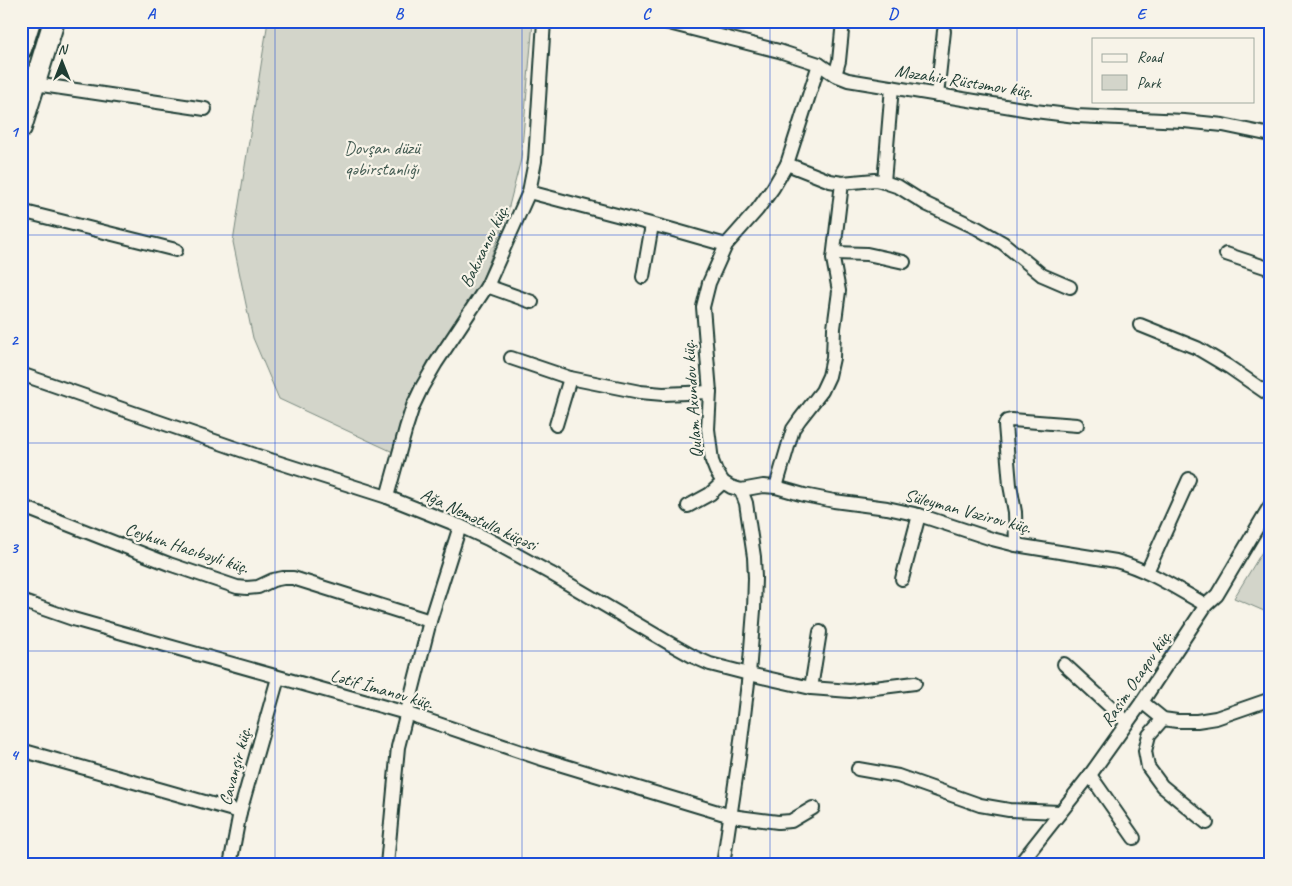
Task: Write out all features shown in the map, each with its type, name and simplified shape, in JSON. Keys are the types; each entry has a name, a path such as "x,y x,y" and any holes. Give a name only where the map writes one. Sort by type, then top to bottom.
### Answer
{"highway":[{"path":"21,48 30,21"},
{"path":"21,128 54,21"}],"street":[{"name":"Bakıxanov küç.","path":"387,497 413,406 436,363 487,286 528,192 535,161 544,21"},
{"path":"835,75 839,61 843,21"},
{"name":"Məzahir Rüstəmov küç.","path":"665,22 779,51 819,64 835,75 848,80 1035,111 1076,116 1223,125 1271,136"},
{"path":"937,95 944,31"},
{"name":"Qulam Axundov küç.","path":"724,482 712,461 708,429 710,392 702,307 709,283 726,245 757,210 787,164 819,64"},
{"path":"35,84 205,109"},
{"path":"884,182 892,87"},
{"path":"787,164 830,181 842,183 875,180 899,187 926,204 977,228 1003,244 1042,275 1070,287"},
{"path":"776,487 793,430 822,391 829,376 833,358 834,328 839,291 834,253 842,183"},
{"path":"528,192 726,245"},
{"path":"21,212 176,250"},
{"path":"643,277 652,225"},
{"path":"834,253 867,254 904,262"},
{"path":"1226,254 1271,269"},
{"path":"487,286 532,302"},
{"path":"1140,325 1197,348 1271,396"},
{"path":"511,358 570,378 640,392 663,394 710,392"},
{"name":"Ağa Nemətulla küçəsi","path":"21,374 255,455 387,497 460,526 550,573 694,657 710,664 811,688 850,692 915,683"},
{"path":"556,424 570,378"},
{"path":"1016,544 1015,512 1010,485 1005,424 1007,421 1012,420 1077,425"},
{"path":"1147,572 1189,479"},
{"path":"688,506 710,494 724,482 731,487 741,490 746,503 754,557 755,578 749,674 723,865"},
{"name":"Süleyman Vəzirov küç.","path":"741,490 763,486 776,487 834,501 887,508 919,515 992,539 1116,561 1132,565 1147,572 1206,605"},
{"name":"Rasim Ocaqov küç.","path":"1019,865 1090,775 1142,702 1206,605 1217,595 1271,504"},
{"name":"Ceyhun Hacıbəyli küç.","path":"21,506 169,564 237,587 258,587 273,580 294,578 430,621"},
{"path":"902,579 919,515"},
{"path":"387,865 398,747 430,621 460,526"},
{"name":"Lətif İmanov küç.","path":"21,601 73,620 406,713 539,758 731,816 778,822 791,821 813,808"},
{"path":"811,688 820,632"},
{"path":"1064,664 1127,722"},
{"name":"Cavanşir küç.","path":"230,865 240,812 278,678"},
{"path":"1142,702 1163,719 1196,721 1216,718 1271,698"},
{"path":"1163,719 1149,735 1145,751 1148,767 1162,786 1208,823"},
{"path":"21,750 240,812"},
{"path":"858,769 898,776 980,804 1009,810 1060,812"},
{"path":"1090,775 1134,838"}],"green space":[{"name":"Dovşan düzü qəbirstanlığı","path":"268,21 533,22 521,159 506,218 475,298 428,361 403,414 393,452 279,399 253,338 233,242"},
{"path":"1271,537 1271,614 1234,598"}]}
